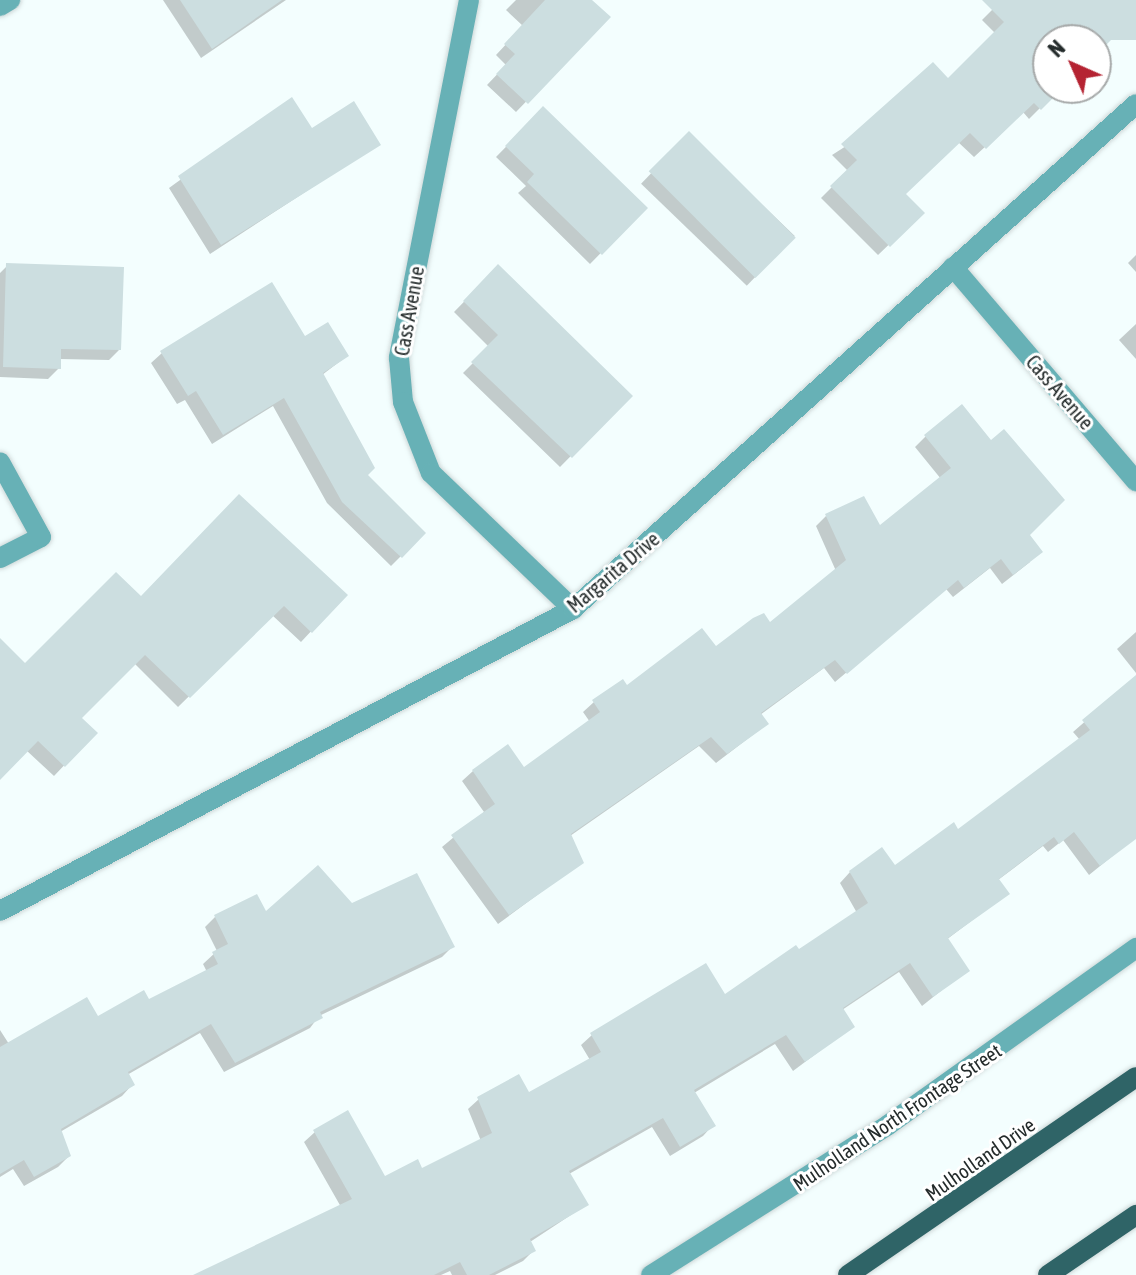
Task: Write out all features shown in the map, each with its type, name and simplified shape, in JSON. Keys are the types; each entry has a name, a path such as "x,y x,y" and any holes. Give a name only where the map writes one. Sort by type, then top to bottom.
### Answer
{"main road":[{"name":"Mulholland Drive","path":"848,1275 1136,1077"},
{"path":"1048,1275 1136,1215"}],"street":[{"path":"0,6 10,0"},
{"name":"Cass Avenue","path":"469,0 399,358 403,402 431,473 573,609"},
{"name":"Margarita Drive","path":"0,911 573,609 1136,104"},
{"name":"Cass Avenue","path":"953,267 1136,481"},
{"path":"0,462 41,537 0,558"},
{"name":"Mulholland North Frontage Street","path":"651,1275 888,1125 1136,948"}],"building":[{"path":"180,0 282,0 212,49"},
{"path":"545,0 592,0 611,17 528,104 496,74 515,54 504,44"},
{"path":"982,0 1136,0 1136,40 1112,40 1112,24 1032,24 1033,104 986,149 970,133 906,194 925,213 890,247 830,186 857,160 841,144 933,62 948,78 1004,22"},
{"path":"292,97 312,128 354,101 381,145 221,245 178,176"},
{"path":"543,106 648,208 602,255 527,182 534,174 505,146"},
{"path":"689,131 796,238 755,278 649,171"},
{"path":"6,263 124,267 121,350 61,349 61,369 3,367"},
{"path":"498,264 633,396 572,458 471,362 498,335 463,301"},
{"path":"272,282 305,336 328,322 349,356 323,373 375,468 368,475 426,533 402,558 342,502 284,398 223,435 196,391 188,396 160,351"},
{"path":"962,404 991,440 1004,429 1065,500 1030,535 1043,552 1013,575 1001,559 964,588 958,580 847,674 835,660 761,713 769,724 727,754 711,737 571,834 584,863 509,915 451,835 495,804 472,770 508,744 524,767 600,712 592,700 623,679 627,685 702,628 716,646 764,613 770,622 846,560 825,514 864,496 880,525 951,468 924,435"},
{"path":"239,494 348,595 312,633 284,606 190,698 145,655 82,718 98,733 65,767 38,741 0,780 0,638 25,663 116,572 141,596"},
{"path":"1136,675 1136,839 1100,866 1074,832 1059,844 1054,837 999,879 1010,894 948,938 970,971 933,997 910,963 843,1008 855,1027 805,1062 786,1035 694,1090 716,1126 680,1147 663,1118 569,1171 589,1205 530,1239 536,1251 489,1275 467,1275 460,1262 434,1275 193,1275 352,1199 313,1130 348,1110 385,1176 418,1159 422,1168 492,1133 477,1097 519,1074 529,1092 601,1052 590,1033 706,963 725,994 796,945 799,949 868,903 849,871 882,847 895,865 954,822 958,829 1090,730 1082,720"},
{"path":"318,865 352,903 417,873 455,947 320,1012 323,1018 235,1063 211,1024 128,1072 135,1085 61,1129 71,1156 34,1177 24,1160 0,1174 0,1047 87,997 98,1016 144,990 149,999 218,964 212,952 228,944 214,915 257,894 266,911"}]}
